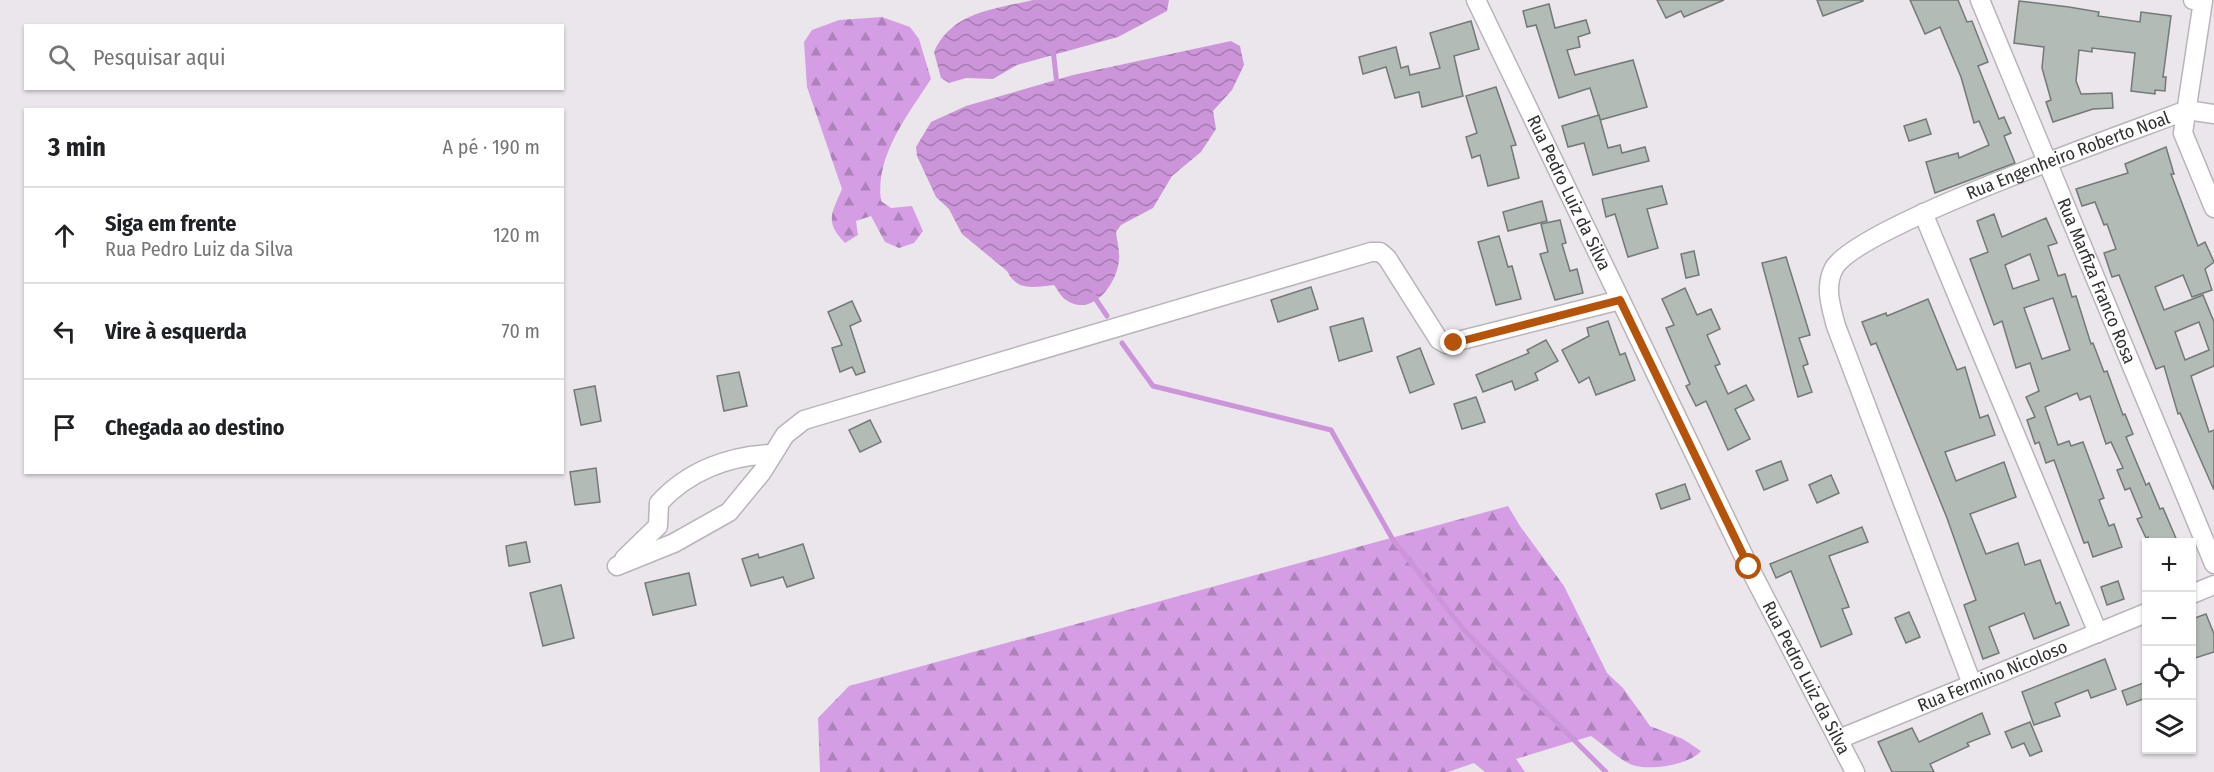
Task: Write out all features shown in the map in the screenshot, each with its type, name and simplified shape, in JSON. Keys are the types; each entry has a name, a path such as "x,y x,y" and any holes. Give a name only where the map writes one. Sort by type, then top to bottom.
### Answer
{"street":[{"name":"Rua Pedro Luiz da Silva","path":"1476,0 1749,567 1855,772"},
{"name":"Rua Marfiza Franco Rosa","path":"1980,0 2214,564"},
{"path":"2198,1 2183,133 2214,208"},
{"name":"Rua Engenheiro Roberto Noal","path":"1972,684 1836,326 1828,295 1835,268 1868,241 1923,213 2187,110 2214,114"},
{"path":"1923,213 2098,633"},
{"path":"773,454 750,454 718,464 675,485 659,503 658,526 616,566 674,543 729,512 773,454 784,435 804,420 1371,252 1380,252 1387,258 1439,340 1446,344 1620,300"},
{"path":"2196,592 2214,585"},
{"name":"Rua Fermino Nicoloso","path":"1839,739 2142,615"}],"green space":[{"path":"882,17 910,27 919,39 931,79 903,121 883,168 880,184 881,201 891,208 912,206 923,231 914,243 899,248 885,242 871,216 856,221 858,235 845,243 834,229 833,211 842,189 807,87 804,42 812,30 839,20"},
{"path":"1508,506 1564,586 1607,673 1623,688 1650,726 1683,739 1701,751 1695,756 1668,766 1637,766 1620,758 1591,736 1516,759 1525,772 1485,772 1474,763 1448,772 820,772 818,718 849,686"}],"water":[{"path":"1033,0 1169,0 1167,11 1118,37 1017,65 993,79 966,78 949,83 941,78 934,52 951,28 976,14"},
{"path":"1231,41 1240,46 1244,65 1232,90 1213,111 1216,129 1201,152 1172,176 1153,208 1121,225 1116,232 1119,260 1114,279 1102,296 1094,302 1085,305 1076,304 1064,299 1054,285 1027,287 1011,278 1007,271 962,234 949,209 936,197 917,156 916,147 931,122 966,106 1073,75"}],"building":[{"path":"1657,0 1724,0 1684,17 1681,11 1666,18"},
{"path":"1817,0 1863,0 1863,1 1823,16"},
{"path":"1910,0 1958,0 1967,22 1972,21 1988,62 1978,66 1999,119 2004,117 2011,133 2004,136 2015,163 1935,193 1926,162 1958,153 1959,158 1989,145 1979,121 1974,123 1961,77 1940,27 1925,34"},
{"path":"2019,1 2099,12 2098,16 2140,22 2141,12 2171,16 2163,77 2166,77 2165,91 2155,90 2155,94 2131,91 2135,53 2092,48 2092,52 2079,50 2076,81 2081,94 2112,93 2113,108 2093,109 2053,122 2046,102 2051,100 2042,68 2044,47 2014,43"},
{"path":"1549,4 1555,28 1586,20 1590,33 1578,37 1580,47 1567,50 1575,75 1633,60 1647,107 1600,120 1590,88 1559,98 1536,25 1527,27 1523,11"},
{"path":"1471,21 1479,49 1454,56 1463,96 1422,107 1419,92 1395,98 1386,67 1363,74 1359,57 1396,47 1401,68 1408,66 1410,75 1440,68 1430,33"},
{"path":"1496,87 1516,145 1511,146 1519,178 1488,186 1480,155 1472,158 1466,137 1477,133 1466,96"},
{"path":"1599,115 1608,148 1620,145 1622,153 1645,147 1649,161 1593,175 1584,143 1568,147 1562,126"},
{"path":"1926,119 1931,134 1909,141 1904,126"},
{"path":"2166,147 2174,174 2171,174 2198,246 2205,242 2214,262 2205,269 2212,290 2192,297 2183,275 2155,287 2164,310 2203,295 2214,322 2214,366 2191,376 2209,432 2214,430 2214,490 2180,413 2178,414 2164,366 2156,369 2119,275 2112,277 2104,253 2116,249 2107,224 2104,225 2095,202 2082,206 2076,189 2128,173 2125,164","holes":["2199,322 2209,350 2185,360 2175,332"]},
{"path":"1662,186 1667,204 1647,209 1658,248 1628,257 1615,214 1606,217 1602,199"},
{"path":"1542,201 1547,221 1508,231 1503,212"},
{"path":"1994,214 2002,237 2046,218 2057,243 2048,246 2058,276 2065,274 2072,297 2076,296 2091,344 2093,343 2104,372 2107,371 2123,415 2125,414 2133,434 2126,437 2146,485 2149,483 2176,538 2146,538 2137,519 2142,517 2130,488 2125,490 2117,470 2123,468 2111,442 2106,444 2090,396 2080,400 2077,393 2045,407 2058,445 2069,441 2071,446 2083,442 2104,498 2099,500 2109,526 2114,524 2122,547 2093,557 2088,542 2084,543 2054,460 2046,463 2039,442 2035,444 2027,420 2035,417 2026,397 2039,391 2030,363 2016,368 2002,321 1994,325 1970,259 1988,252 1977,221","holes":["2030,254 2039,280 2013,289 2005,265","2053,298 2070,350 2042,359 2024,308"]},
{"path":"1560,220 1566,243 1562,244 1570,271 1577,269 1583,293 1555,300 1540,254 1548,252 1541,224"},
{"path":"1499,236 1508,267 1512,266 1521,299 1496,305 1478,242"},
{"path":"1694,251 1699,275 1686,278 1681,254"},
{"path":"1786,257 1810,335 1799,338 1808,364 1803,366 1812,392 1798,397 1762,263"},
{"path":"1311,287 1318,309 1278,322 1271,300"},
{"path":"1685,288 1697,315 1711,309 1720,329 1707,335 1720,364 1715,366 1728,394 1746,385 1754,400 1735,409 1750,439 1728,450 1706,401 1696,406 1686,386 1690,384 1666,328 1674,325 1662,299"},
{"path":"1928,299 1957,370 1965,367 1980,418 1988,415 1995,435 1945,452 1956,481 2004,462 2016,497 1970,514 1986,554 2018,543 2025,565 2040,560 2056,604 2060,602 2069,625 2034,639 2024,613 1989,627 1999,653 1983,659 1964,605 1976,600 1947,518 1876,343 1871,345 1862,322 1886,313 1887,316"},
{"path":"852,301 861,321 850,326 865,372 856,375 852,367 840,372 832,348 842,345 828,312"},
{"path":"1363,318 1372,351 1339,361 1330,327"},
{"path":"1608,321 1620,355 1625,353 1635,380 1596,395 1589,377 1579,383 1562,350 1589,336 1587,328"},
{"path":"1546,340 1558,361 1535,373 1538,380 1515,390 1512,381 1483,392 1476,375 1529,353 1527,350"},
{"path":"1420,348 1434,384 1410,393 1397,357"},
{"path":"739,372 747,406 724,411 717,376"},
{"path":"595,386 601,421 581,425 574,390"},
{"path":"1476,397 1485,422 1462,429 1454,404"},
{"path":"870,420 881,442 860,452 849,430"},
{"path":"1781,461 1788,480 1764,490 1756,471"},
{"path":"596,468 600,502 575,505 570,472"},
{"path":"1831,475 1839,493 1817,503 1809,485"},
{"path":"1685,484 1690,499 1661,509 1656,494"},
{"path":"1862,527 1868,542 1829,556 1849,607 1842,609 1852,634 1821,647 1791,571 1776,578 1770,564"},
{"path":"526,542 530,562 509,566 506,546"},
{"path":"803,544 814,578 787,587 783,577 751,586 742,559 758,554 759,558"},
{"path":"689,573 696,605 653,615 645,583"},
{"path":"2118,581 2124,599 2107,605 2101,587"},
{"path":"561,585 574,638 543,646 530,593"},
{"path":"1909,612 1920,637 1906,643 1895,618"},
{"path":"2206,614 2214,634 2214,652 2196,658 2196,646 2196,618"},
{"path":"2105,659 2116,689 2091,698 2088,690 2055,703 2060,716 2034,725 2022,692"},
{"path":"2142,684 2142,699 2127,705 2122,691"},
{"path":"1982,713 1990,734 1967,743 1969,746 1930,764 1934,772 1892,772 1878,742 1912,728 1919,742"},
{"path":"2030,722 2042,751 2030,756 2024,743 2012,748 2005,732"}],"waterway":[{"path":"1053,49 1057,85"},
{"path":"1093,295 1107,316"},
{"path":"1122,343 1153,386 1331,430 1393,540 1465,631 1606,772"}],"route":[{"path":"1454,343 1620,300 1749,567"}]}
